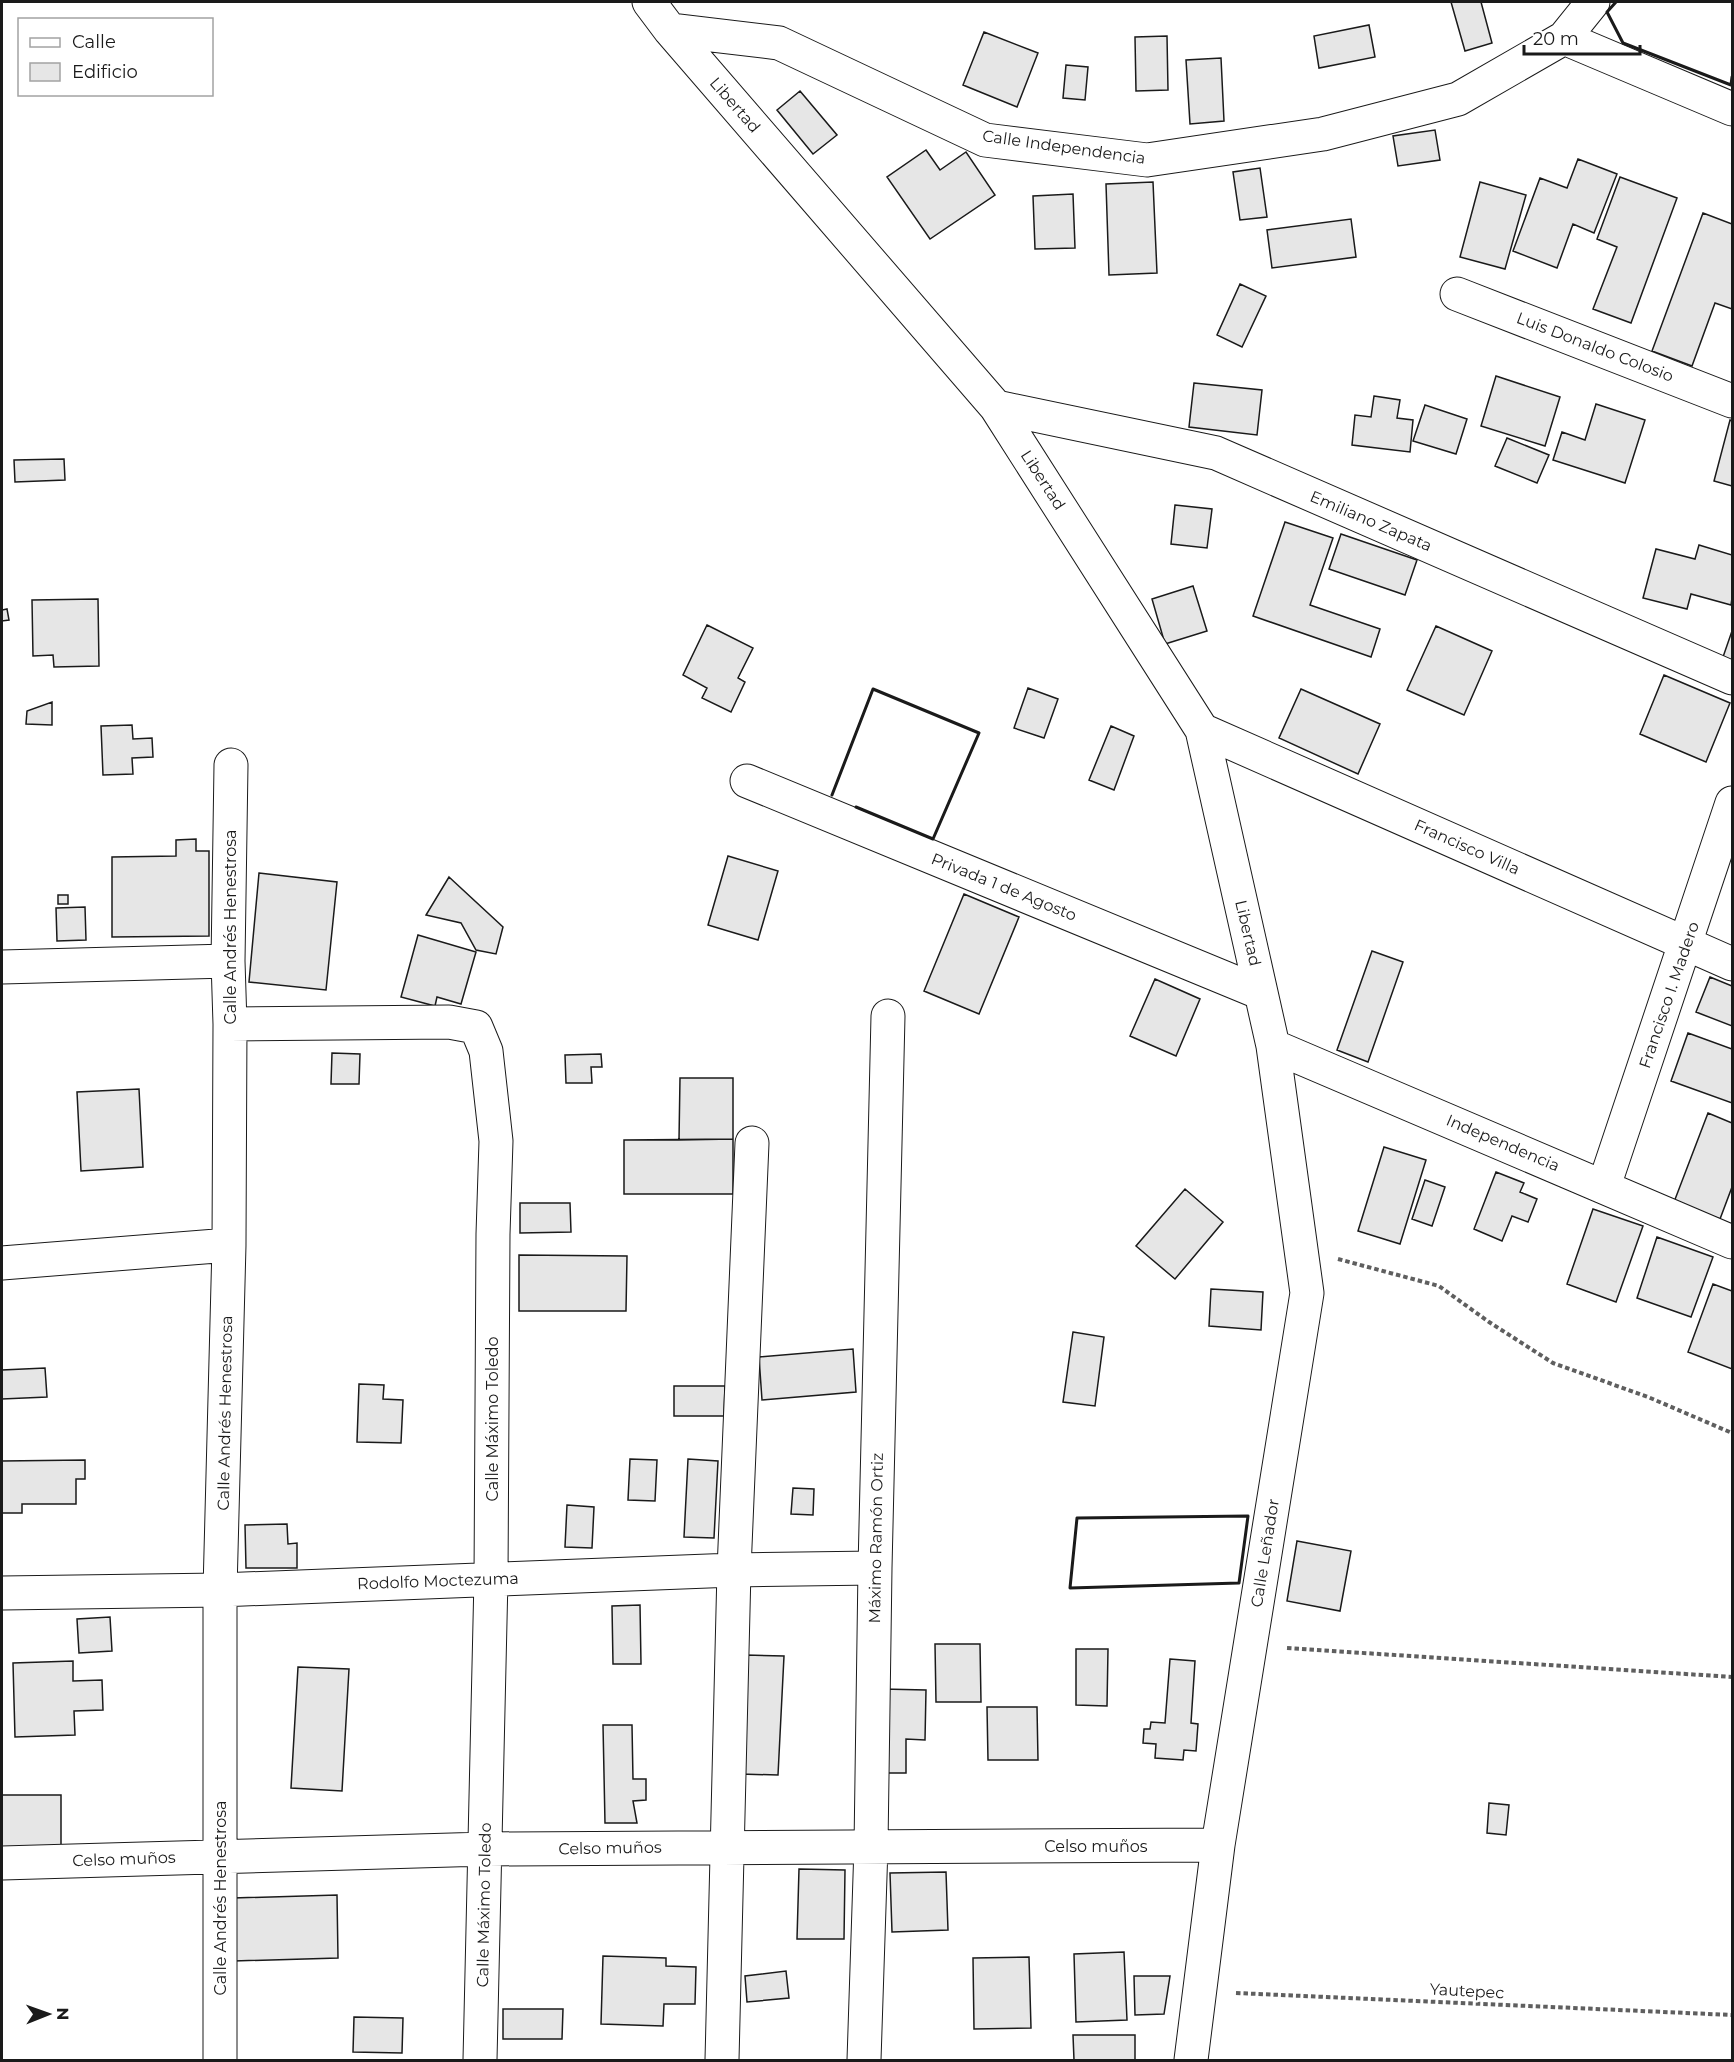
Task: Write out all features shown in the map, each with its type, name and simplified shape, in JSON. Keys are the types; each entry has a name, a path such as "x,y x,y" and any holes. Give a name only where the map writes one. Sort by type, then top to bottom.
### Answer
{"street":[{"name":"Libertad","path":"650,2 670,30 996,407 1202,730 1273,1046"},
{"name":"Calle Independencia","path":"670,30 779,43 985,140 1147,160 1323,134 1458,99 1564,38 1593,2"},
{"path":"1564,38 1732,109"},
{"name":"Luis Donaldo Colosio","path":"1457,294 1732,401"},
{"name":"Emiliano Zapata","path":"996,407 1216,453 1732,678"},
{"name":"Francisco Villa","path":"1202,730 1732,964"},
{"name":"Calle Andrés Henestrosa","path":"220,2061 220,1590 229,1245 228,961 231,765"},
{"name":"Privada 1 de Agosto","path":"747,781 1261,993"},
{"name":"Francisco I. Madero","path":"1604,1186 1732,803"},
{"path":"2,967 228,961"},
{"name":"Máximo Ramón Ortiz","path":"864,2061 871,1846 874,1568 888,1016"},
{"name":"Calle Máximo Toledo","path":"230,1024 449,1022 476,1027 486,1050 496,1141 486,1849 480,2061"},
{"name":"Independencia","path":"1273,1046 1732,1242"},
{"name":"Calle Leñador","path":"1191,2061 1218,1845 1307,1293 1273,1046"},
{"path":"722,2061 734,1570 752,1143"},
{"path":"2,1263 229,1245"},
{"name":"Rodolfo Moctezuma","path":"2,1593 220,1590 490,1578 874,1568"},
{"name":"Celso muños","path":"2,1863 486,1849 1218,1845"}],"path":[{"path":"1302,1250 1439,1286 1489,1322 1553,1363 1648,1397 1732,1433"},
{"path":"1250,1645 1732,1677"},
{"name":"Yautepec","path":"1200,1991 1732,2015"}],"building":[{"path":"1451,2 1481,2 1492,43 1465,51"},
{"path":"1369,25 1375,57 1319,68 1314,36"},
{"path":"984,32 1038,53 1017,107 963,85"},
{"path":"1167,36 1168,90 1136,91 1135,37"},
{"path":"1221,58 1224,121 1190,124 1186,60"},
{"path":"1066,65 1088,67 1085,100 1063,98"},
{"path":"800,91 837,135 813,154 777,110"},
{"path":"1435,130 1440,160 1398,166 1393,136"},
{"path":"926,150 940,170 966,152 995,195 930,239 887,177"},
{"path":"1578,159 1617,174 1594,233 1573,224 1557,268 1513,251 1540,178 1567,188"},
{"path":"1260,168 1267,217 1240,220 1233,172"},
{"path":"1620,177 1677,198 1631,323 1593,309 1617,247 1597,239"},
{"path":"1153,182 1157,273 1109,275 1106,184"},
{"path":"1480,182 1526,195 1505,269 1460,257"},
{"path":"1073,194 1075,248 1035,249 1033,196"},
{"path":"1703,213 1732,224 1732,309 1715,303 1692,366 1652,351"},
{"path":"1351,219 1356,257 1272,268 1267,230"},
{"path":"1240,284 1266,296 1242,347 1217,335"},
{"path":"1496,376 1560,397 1545,446 1481,426"},
{"path":"1194,383 1262,390 1257,435 1189,427"},
{"path":"1374,396 1400,400 1397,418 1413,420 1410,452 1352,445 1355,415 1371,417"},
{"path":"1596,404 1645,420 1625,483 1553,460 1562,432 1585,440"},
{"path":"1425,405 1467,419 1456,454 1413,441"},
{"path":"1730,420 1732,421 1732,486 1714,481"},
{"path":"1507,438 1549,455 1537,483 1495,466"},
{"path":"64,459 65,480 15,482 14,460"},
{"path":"1175,505 1212,509 1207,548 1171,544"},
{"path":"1285,522 1333,538 1310,605 1380,629 1371,657 1253,616"},
{"path":"1341,534 1417,560 1405,595 1329,569"},
{"path":"1699,545 1732,555 1731,605 1691,594 1687,609 1643,598 1656,549 1695,559"},
{"path":"1193,586 1207,631 1165,644 1152,599"},
{"path":"98,599 99,666 54,667 53,655 33,656 32,600"},
{"path":"7,609 9,620 2,621 2,610"},
{"path":"707,625 753,648 738,678 745,682 731,712 702,698 707,688 683,675"},
{"path":"1436,626 1492,651 1464,715 1407,690"},
{"path":"1732,631 1732,661 1723,657"},
{"path":"1664,675 1730,703 1706,762 1640,734"},
{"path":"1028,688 1058,699 1044,738 1014,728"},
{"path":"1301,689 1380,724 1358,774 1279,738"},
{"path":"52,702 52,725 26,724 27,711"},
{"path":"132,725 133,739 152,738 153,757 132,758 133,774 103,775 101,726"},
{"path":"1111,726 1134,736 1114,790 1089,780"},
{"path":"196,839 196,851 209,851 209,936 112,937 112,857 176,856 176,840"},
{"path":"728,856 778,871 758,940 708,925"},
{"path":"259,873 337,882 326,990 249,982"},
{"path":"449,877 503,927 496,954 476,950 461,923 426,915"},
{"path":"964,894 1019,917 979,1014 924,991"},
{"path":"58,895 68,895 68,904 58,904"},
{"path":"85,907 86,940 57,941 56,908"},
{"path":"418,935 476,952 461,1004 437,997 435,1006 401,997"},
{"path":"1372,951 1403,962 1368,1062 1337,1050"},
{"path":"1710,977 1732,986 1732,1026 1696,1012"},
{"path":"1155,979 1200,999 1176,1056 1130,1036"},
{"path":"1688,1033 1732,1049 1732,1103 1671,1081"},
{"path":"332,1053 360,1054 359,1084 331,1084"},
{"path":"601,1054 602,1067 591,1067 592,1083 566,1083 565,1055"},
{"path":"680,1078 733,1078 733,1139 679,1140"},
{"path":"139,1089 143,1167 81,1171 77,1092"},
{"path":"1708,1113 1732,1123 1732,1187 1720,1219 1674,1202"},
{"path":"733,1139 733,1194 624,1194 624,1140"},
{"path":"1384,1147 1426,1160 1400,1244 1358,1231"},
{"path":"1496,1172 1524,1183 1520,1192 1537,1199 1528,1222 1512,1216 1502,1241 1474,1229"},
{"path":"1425,1180 1445,1187 1432,1226 1412,1219"},
{"path":"1185,1189 1223,1222 1175,1279 1136,1246"},
{"path":"520,1203 570,1203 571,1232 520,1233"},
{"path":"1593,1209 1643,1226 1616,1302 1567,1284"},
{"path":"1657,1237 1713,1257 1691,1317 1637,1298"},
{"path":"519,1255 627,1256 626,1311 519,1311"},
{"path":"1713,1284 1732,1291 1732,1369 1688,1352"},
{"path":"1211,1289 1263,1292 1261,1330 1209,1326"},
{"path":"1073,1332 1104,1337 1095,1406 1063,1402"},
{"path":"853,1349 856,1392 762,1400 759,1357"},
{"path":"45,1368 47,1397 2,1399 2,1370"},
{"path":"359,1384 384,1385 383,1399 403,1400 401,1443 357,1442"},
{"path":"674,1386 725,1386 724,1416 674,1416"},
{"path":"630,1459 657,1460 655,1501 628,1500"},
{"path":"688,1459 718,1461 714,1538 684,1537"},
{"path":"85,1460 85,1479 76,1479 76,1504 22,1504 22,1513 2,1513 2,1461"},
{"path":"793,1488 814,1489 813,1515 791,1514"},
{"path":"567,1505 594,1507 592,1548 565,1547"},
{"path":"287,1524 288,1544 297,1543 297,1568 246,1568 245,1525"},
{"path":"1297,1541 1351,1551 1340,1611 1287,1601"},
{"path":"640,1605 641,1664 613,1664 612,1606"},
{"path":"110,1617 112,1651 79,1653 77,1619"},
{"path":"935,1644 980,1644 981,1702 936,1702"},
{"path":"1076,1649 1108,1649 1107,1706 1076,1705"},
{"path":"745,1655 784,1656 778,1775 740,1774"},
{"path":"1170,1659 1195,1661 1191,1723 1198,1724 1196,1751 1184,1750 1183,1760 1155,1758 1156,1744 1143,1743 1144,1729 1150,1729 1151,1722 1165,1723"},
{"path":"73,1661 73,1681 102,1680 103,1710 74,1711 75,1735 15,1737 13,1663"},
{"path":"298,1667 349,1669 342,1791 291,1788"},
{"path":"882,1689 926,1690 925,1740 906,1739 906,1773 881,1773"},
{"path":"987,1707 1037,1707 1038,1760 988,1760"},
{"path":"603,1725 632,1725 633,1779 646,1779 646,1800 633,1801 637,1823 605,1823"},
{"path":"2,1795 61,1795 61,1850 2,1849"},
{"path":"1489,1803 1509,1805 1506,1835 1487,1833"},
{"path":"799,1869 845,1870 844,1939 797,1939"},
{"path":"946,1872 948,1930 892,1932 890,1873"},
{"path":"337,1895 338,1958 234,1961 233,1898"},
{"path":"1124,1952 1127,2020 1076,2022 1074,1954"},
{"path":"603,1956 666,1958 666,1966 696,1967 695,2004 664,2004 663,2026 601,2024"},
{"path":"1029,1957 1031,2028 974,2029 973,1958"},
{"path":"786,1971 789,1998 747,2002 745,1976"},
{"path":"1134,1976 1170,1976 1164,2014 1135,2015"},
{"path":"503,2009 563,2009 562,2039 503,2039"},
{"path":"354,2017 403,2018 402,2053 353,2052"},
{"path":"1073,2035 1135,2035 1135,2060 1074,2060"}],"wall":[{"path":"1616,2 1607,12 1623,43 1731,85 1732,77"},
{"path":"832,795 873,689 979,733 933,839 856,807"},
{"path":"1248,1516 1239,1583 1070,1588 1077,1518 1248,1516"}]}
